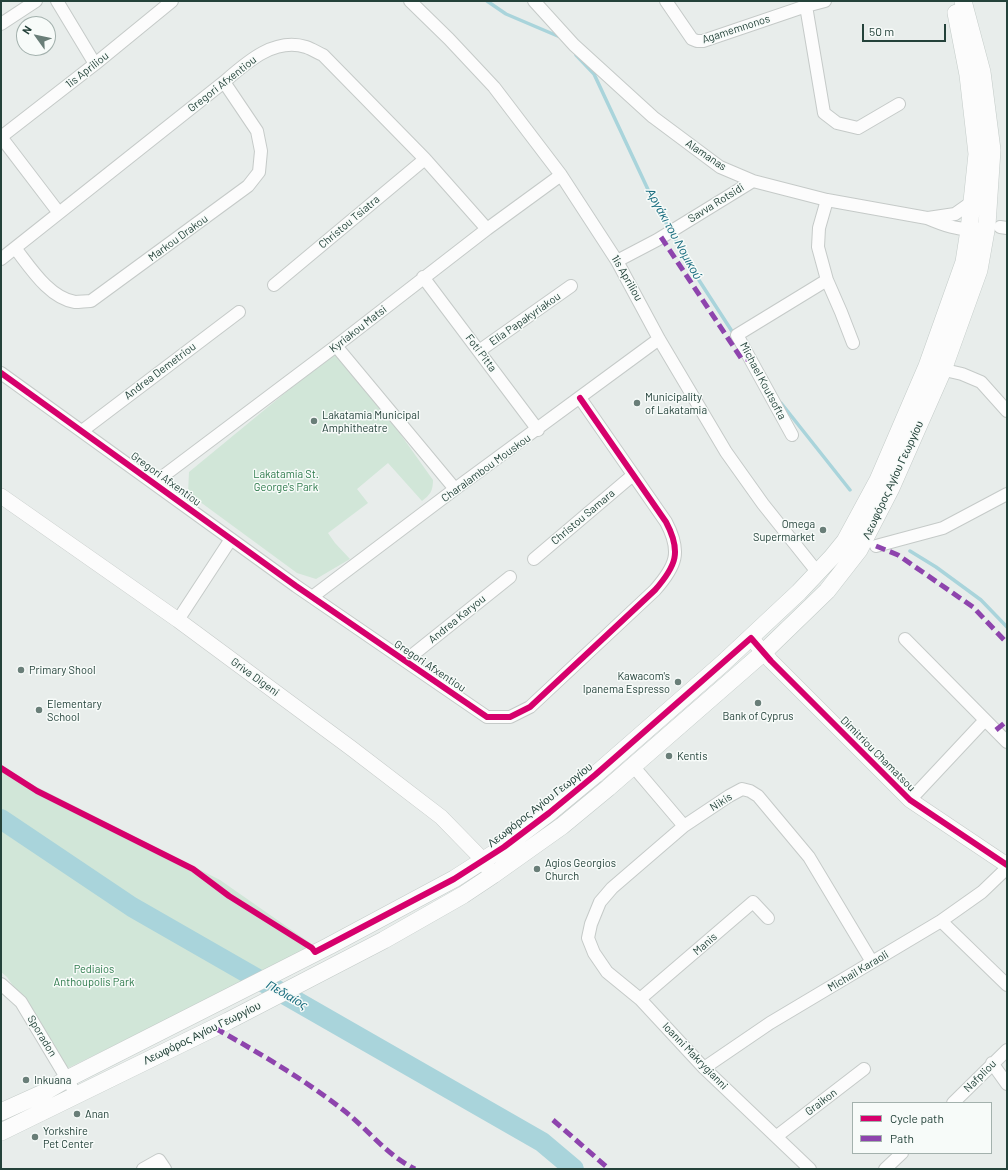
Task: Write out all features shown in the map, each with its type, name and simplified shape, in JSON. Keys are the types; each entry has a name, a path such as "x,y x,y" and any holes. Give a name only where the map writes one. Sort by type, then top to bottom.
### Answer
{"main road":[{"name":"Λεωφόρος Αγίου Γεωργίου","path":"1,1132 228,1021 384,940 493,876 562,826 633,766 764,652 827,591 859,550 891,488 935,368 964,262 977,154 968,75 956,12 952,1"},
{"name":"Λεωφόρος Αγίου Γεωργίου","path":"1,1112 43,1093 67,1079 210,1007 454,879 504,847 595,776 751,638 818,573 845,541 878,480 935,368 998,226 992,150 982,72 963,1"}],"street":[{"path":"1,24 36,1"},
{"path":"57,1 95,64"},
{"name":"1is Apriliou","path":"1,137 95,64 172,1"},
{"name":"1is Apriliou","path":"410,1 449,39 494,87 561,175 617,261 659,339 726,452 763,504 818,573"},
{"name":"Alamanas","path":"534,1 574,45 653,117 720,167 752,181 827,200 927,218 942,224 969,230"},
{"name":"Agamemnonos","path":"666,1 692,39 697,41 703,41 825,1"},
{"path":"806,6 824,113 836,123 858,128 899,104"},
{"name":"Gregori Afxentiou","path":"1,259 249,61 274,48 292,45 306,47 323,56 425,158 487,229"},
{"name":"Markou Drakou","path":"15,248 46,286 59,296 75,302 91,301 248,186 259,172 261,151 257,131 224,82"},
{"path":"1,137 59,213"},
{"name":"Christou Tsiatra","path":"274,285 425,158"},
{"name":"Kyriakou Matsi","path":"154,483 336,346 423,277 561,175"},
{"name":"Savva Rotsidi","path":"617,261 657,240 752,181"},
{"path":"827,200 819,228 818,247 827,280 853,343"},
{"name":"Alamanas","path":"927,218 955,214 972,202"},
{"path":"969,230 998,226"},
{"name":"Foti Pitta","path":"423,277 538,430"},
{"name":"Michael Koutsofta","path":"792,436 737,334 827,280"},
{"name":"Elia Papakyriakou","path":"479,351 571,286"},
{"name":"Andrea Demetriou","path":"82,431 239,312"},
{"name":"Charalambou Mouskou","path":"312,597 455,489 538,430 659,339"},
{"path":"336,346 455,489"},
{"path":"935,368 962,374 981,382 1007,411"},
{"name":"Gregori Afxentiou","path":"1,373 312,597 487,717 510,718 530,707 655,590 666,577 674,564 676,552 673,535 666,522 580,398"},
{"name":"Christou Samara","path":"534,559 633,475"},
{"path":"876,546 943,528 1007,494"},
{"name":"Griva Digeni","path":"1,496 178,620 351,748 441,817 483,860 493,876"},
{"path":"178,620 232,539"},
{"name":"Andrea Karyou","path":"405,661 510,577"},
{"name":"Dimitriou Chamatsou","path":"751,638 809,699 910,800 1007,865"},
{"path":"905,639 1007,742"},
{"path":"910,800 985,720"},
{"path":"633,766 684,826"},
{"name":"Nikis","path":"588,938 591,924 600,902 612,888 684,826 742,789 750,791 758,796 809,857 872,962"},
{"name":"Michail Karaoli","path":"704,1068 770,1023 942,921 982,892 1007,868"},
{"name":"Manis","path":"640,999 754,902 768,918"},
{"path":"942,921 1007,985"},
{"name":"Ioanni Makrygianni","path":"588,938 594,953 607,972 640,999 704,1068 810,1169"},
{"name":"Sporadon","path":"1,984 21,1002 76,1094"},
{"name":"Nafpliou","path":"954,1102 992,1063 1007,1050"},
{"path":"992,1063 1007,1084"},
{"name":"Graikon","path":"777,1136 864,1069"},
{"path":"885,1169 901,1154"},
{"path":"142,1169 159,1160 165,1169"}],"green space":[{"name":"Lakatamia St. George's Park","path":"336,354 379,404 433,480 433,484 427,497 422,501 388,463 357,489 368,503 328,533 350,559 316,579 297,573 188,493 189,472 291,388"},
{"name":"Pediaios Anthoupolis Park","path":"1,765 35,786 220,880 316,947 68,1068 7,977 1,972"}],"waterway":[{"name":"Αργάκι του Νομικού","path":"487,1 506,14 560,37"},
{"name":"Αργάκι του Νομικού","path":"576,55 594,74 651,196 695,274 735,336"},
{"name":"Αργάκι του Νομικού","path":"781,403 850,490"},
{"name":"Αργάκι του Νομικού","path":"910,551 936,567 981,600 1007,627"},
{"name":"Πεδιαίος","path":"1,819 132,907 542,1142 574,1169"}],"marked path":[{"path":"661,237 741,358 751,360"},
{"path":"876,546 898,555 973,607 1007,643"},
{"path":"996,730 1007,721"},
{"path":"215,1028 296,1076 351,1116 386,1149 415,1169"},
{"path":"553,1120 609,1169"}],"cycle path":[{"path":"1,373 296,586 487,717 510,717 530,707 655,590 672,566 675,550 674,542 666,522 580,398"},
{"path":"1,768 37,791 193,869 229,896 312,948 315,952 454,879 504,847 549,813 595,775 751,638 771,661 910,800 1007,865"}],"place":[{"name":"Municipality of Lakatamia","path":"637,403"},
{"name":"Lakatamia Municipal Amphitheatre","path":"314,421"},
{"name":"Omega Supermarket","path":"823,530"},
{"name":"Primary Shool","path":"21,670"},
{"name":"Kawacom's Ipanema Espresso","path":"678,682"},
{"name":"Bank of Cyprus","path":"758,703"},
{"name":"Elementary School","path":"39,710"},
{"name":"Kentis","path":"669,756"},
{"name":"Agios Georgios Church","path":"537,869"},
{"name":"Inkuana","path":"26,1080"},
{"name":"Anan","path":"77,1114"},
{"name":"Yorkshire Pet Center","path":"35,1137"}]}
